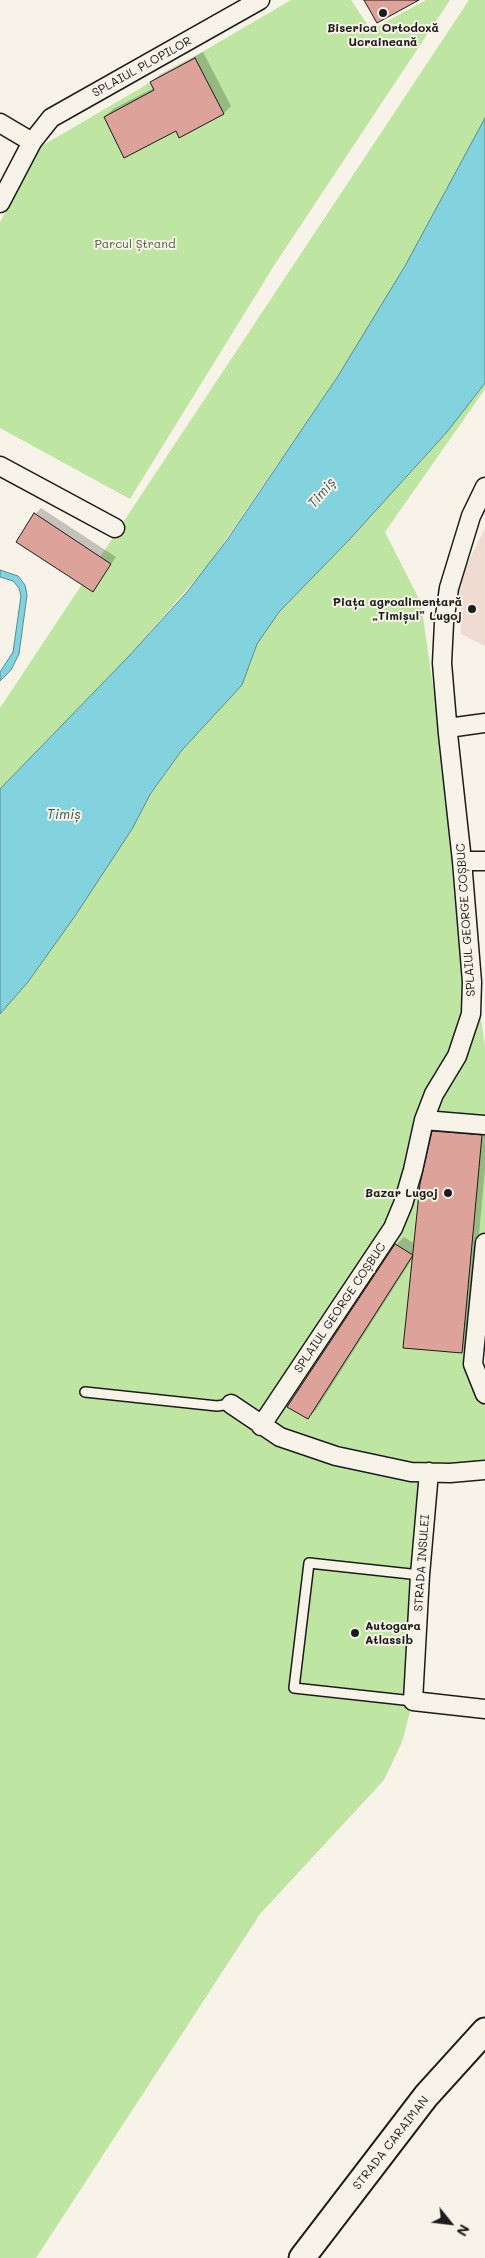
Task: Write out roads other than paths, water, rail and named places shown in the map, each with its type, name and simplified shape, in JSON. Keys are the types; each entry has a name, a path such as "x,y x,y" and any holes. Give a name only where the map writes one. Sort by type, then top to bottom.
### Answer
{"main road":[{"name":"STRADA CARAIMAN","path":"302,2258 426,2096 485,2031"}],"street":[{"name":"SPLAIUL PLOPILOR","path":"1,200 32,142 50,118 260,0"},
{"path":"0,123 32,142"},
{"path":"0,466 115,528"},
{"name":"SPLAIUL GEORGE COȘBUC","path":"261,1426 393,1228 413,1170 424,1120 434,1094 457,1056 478,1015 472,982 442,663 444,623 449,588 471,516 485,487"},
{"path":"448,728 485,723"},
{"path":"462,861 485,861"},
{"path":"424,1120 485,1125"},
{"path":"485,1243 473,1364 485,1394"},
{"path":"231,1404 280,1438 336,1456 388,1468 429,1472 485,1470"},
{"name":"STRADA INSULEI","path":"413,1701 420,1575 429,1472"},
{"path":"413,1701 485,1709"}],"lane":[{"path":"84,1392 217,1406 231,1404"},
{"path":"413,1701 294,1688 309,1563 420,1575"}],"water":[{"name":"Timiș","path":"485,118 485,383 447,432 349,540 279,612 257,644 242,685 182,750 151,793 132,829 75,916 28,982 0,1014 0,789 129,656 187,592 227,540 338,376 405,266"},
{"path":"0,570 18,576 25,585 27,595 19,654 11,670 0,681 0,672 13,652 21,596 19,588 13,581 0,577"}],"place":[{"name":"Biserica Ortodoxă Ucraineană","path":"383,13"},
{"name":"Piața agroalimentară „Timișul” Lugoj","path":"472,609"},
{"name":"Bazar Lugoj","path":"448,1193"},
{"name":"Autogara Atlassib","path":"355,1633"}],"park label":[{"name":"Parcul Ștrand","path":"135,244"}]}
